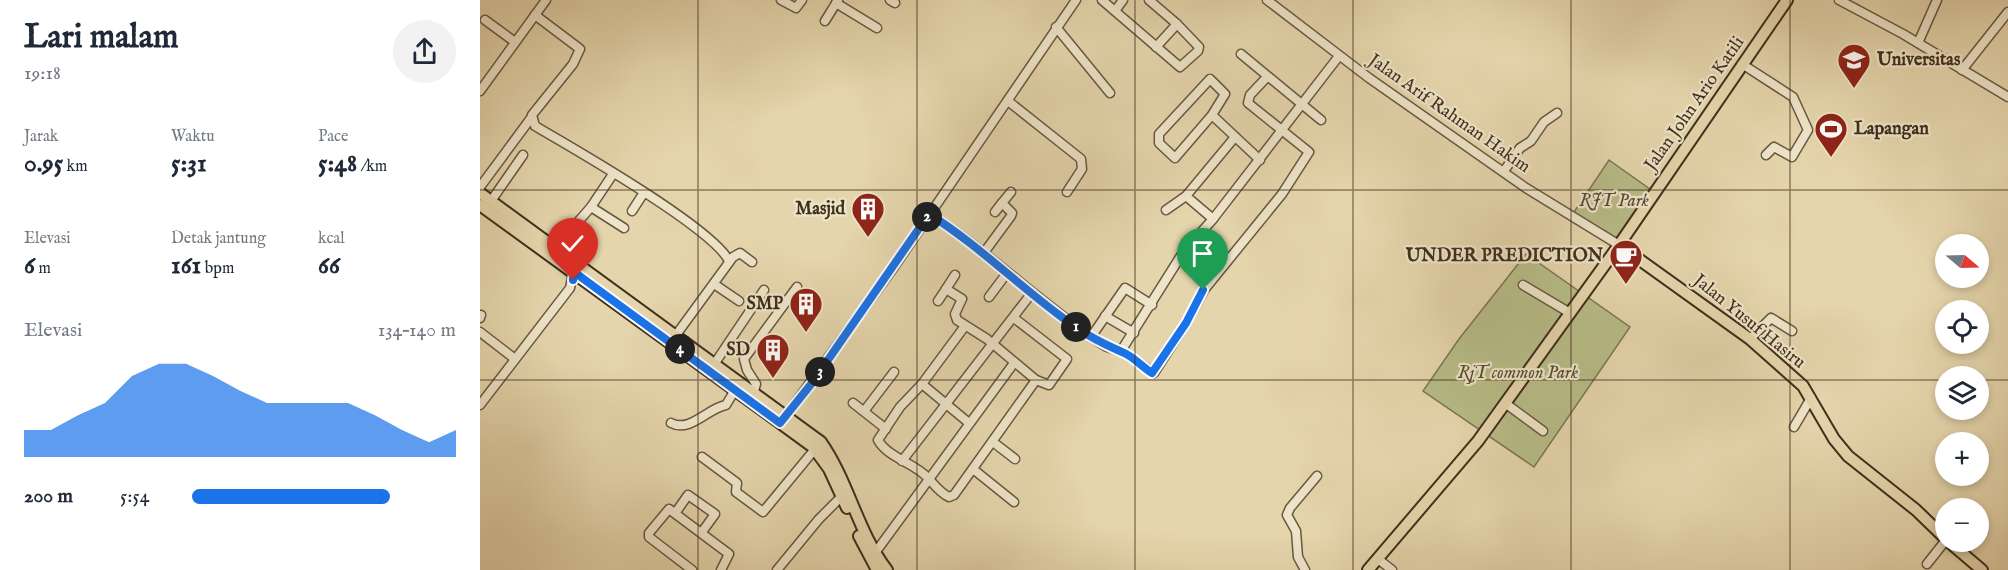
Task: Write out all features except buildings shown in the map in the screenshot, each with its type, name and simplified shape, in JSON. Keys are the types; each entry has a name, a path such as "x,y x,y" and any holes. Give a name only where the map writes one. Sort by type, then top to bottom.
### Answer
{"main road":[{"name":"Jalan John Ario Katili","path":"1368,570 1478,441 1619,245 1787,0"},
{"path":"480,193 485,203 754,391 784,419 815,449 829,468 862,544 877,570"},
{"name":"Jalan Yusuf Hasiru","path":"1619,245 1750,339 1803,387 1834,440 1848,456 1916,510 1935,528"},
{"path":"575,267 735,390 821,442 845,484 875,553 887,570"},
{"name":"Jalan Yusuf Hasiru","path":"1957,552 1968,566 1982,570"}],"street":[{"path":"480,91 483,80 546,0"},
{"path":"781,0 796,8 802,0"},
{"path":"784,419 1008,101 1076,0"},
{"path":"1102,0 1180,68 1198,51 1197,44 1149,0"},
{"path":"1115,11 1123,0"},
{"name":"Jalan Arif Rahman Hakim","path":"1268,0 1339,56 1504,171 1619,245"},
{"path":"1839,0 1918,43 2008,98"},
{"path":"1918,43 1937,0"},
{"path":"825,21 837,2 876,28"},
{"path":"1962,70 2008,12"},
{"path":"480,187 573,64 580,49 535,15"},
{"path":"485,20 515,42"},
{"path":"1156,47 1177,24"},
{"path":"1056,27 1110,93"},
{"path":"1241,54 1321,120"},
{"path":"1121,351 1182,254 1260,160 1339,56"},
{"path":"1742,64 1793,97 1808,130 1792,157 1774,147 1766,155"},
{"path":"929,214 1090,337 1107,347 1121,351 1150,372 1155,372 1214,276 1282,194 1309,153 1308,149 1247,101 1267,77"},
{"path":"1210,79 1225,94 1212,115 1175,158 1159,143 1159,134 1210,79"},
{"path":"1008,101 1081,159 1082,168 1067,192"},
{"path":"1504,171 1520,148 1535,143 1544,122 1557,113"},
{"path":"1212,115 1260,160"},
{"path":"531,118 535,126 614,174 714,241 729,261"},
{"path":"1166,210 1186,196 1235,137"},
{"path":"485,203 523,155"},
{"path":"577,223 614,174"},
{"path":"995,212 1011,192"},
{"path":"632,211 643,194"},
{"path":"1186,196 1213,219"},
{"path":"983,254 1012,214 1002,203"},
{"path":"591,207 624,228"},
{"path":"1194,241 1214,276"},
{"path":"676,335 729,261 740,253 752,262"},
{"path":"480,405 570,288 575,267"},
{"path":"989,297 1006,273"},
{"path":"938,301 955,275"},
{"path":"714,284 739,301"},
{"path":"1523,285 1570,313"},
{"path":"754,391 756,384 747,370 744,359 797,287"},
{"path":"1090,337 1125,288 1152,305"},
{"path":"946,289 962,299 955,316 965,326 992,344 1036,380 1045,385 1051,384 1067,359 1014,318"},
{"path":"715,363 764,290"},
{"path":"902,461 1031,294"},
{"path":"1105,316 1134,333"},
{"path":"1750,339 1771,318 1792,332"},
{"path":"965,326 922,384 900,407 878,442 928,482 950,497 993,442 1036,380"},
{"path":"480,332 515,359"},
{"path":"875,553 1014,363"},
{"path":"865,410 894,372"},
{"path":"922,384 969,423"},
{"path":"671,423 681,426 726,405 735,390"},
{"path":"1794,427 1811,398"},
{"path":"854,403 886,429"},
{"path":"1505,403 1543,431"},
{"path":"993,442 1015,459"},
{"path":"702,457 737,483 735,492 763,512 815,449"},
{"path":"973,469 1014,501"},
{"path":"1305,570 1298,557 1296,531 1287,515 1290,508 1317,476"},
{"path":"679,488 723,520"},
{"path":"676,512 688,495"},
{"path":"777,570 819,519 842,496"},
{"path":"692,570 649,536 669,509 676,512 729,554 721,570"},
{"path":"702,532 715,514"},
{"path":"1927,564 1937,552"},
{"path":"1378,559 1392,570"}],"green space":[{"name":"RJT Park","path":"1609,160 1654,192 1617,244 1572,215"},
{"name":"RjT common Park","path":"1526,254 1630,327 1534,467 1423,391 1459,339"}],"place":[{"name":"Universitas","path":"1854,89"},
{"name":"Lapangan","path":"1831,158"},
{"name":"Masjid","path":"868,238"},
{"name":"UNDER PREDICTION","path":"1626,285"},
{"name":"SMP","path":"806,333"},
{"name":"SD","path":"773,379"}],"route":[{"path":"573,280 574,272 780,423 788,416 812,383 929,214 949,226 1031,294 1090,337 1107,347 1121,351 1152,373 1155,372 1186,323 1203,290"}]}
